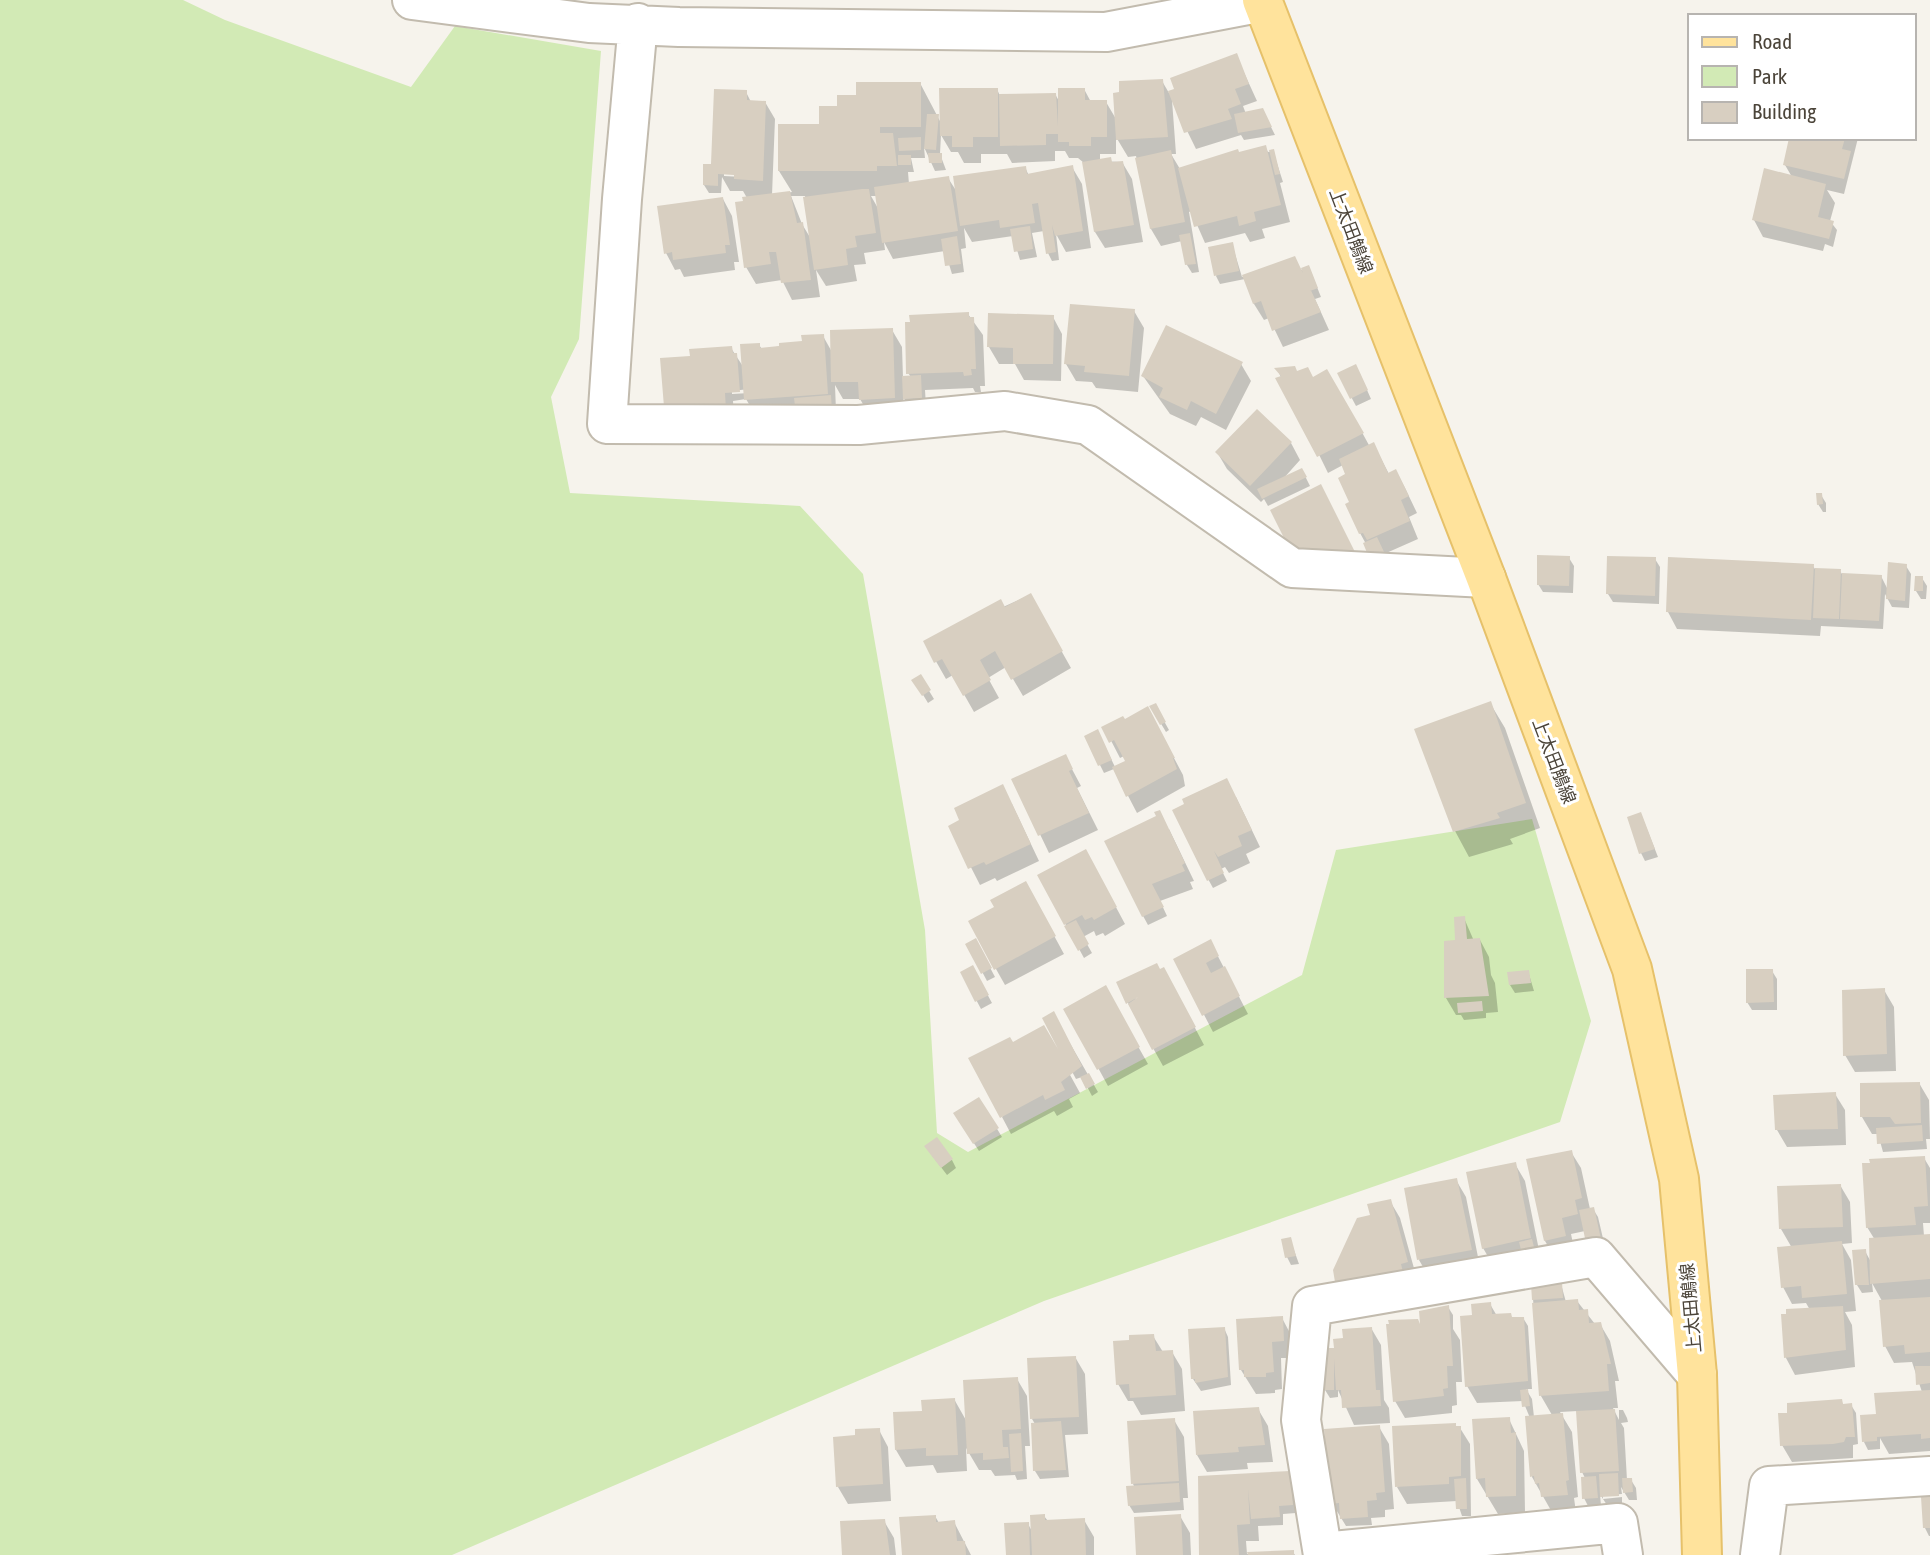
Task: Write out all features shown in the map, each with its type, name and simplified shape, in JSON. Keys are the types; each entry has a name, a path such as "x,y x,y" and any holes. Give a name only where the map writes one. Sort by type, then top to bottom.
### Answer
{"main road":[{"name":"上太田鵤線","path":"1263,1 1486,578 1632,969 1679,1179 1698,1375 1702,1555"}],"street":[{"path":"412,0 589,23 638,23 679,27 1106,32 1263,1"},
{"path":"638,23 622,199 607,424 859,425 1005,411 1088,425 1292,568 1486,578"},
{"path":"1623,1555 1618,1523 1323,1554 1301,1420 1312,1306 1596,1257 1698,1375"},
{"path":"1760,1555 1769,1486 1930,1476"}],"green space":[{"path":"0,0 183,0 225,20 411,87 455,26 601,51 579,339 551,397 570,493 800,506 863,574 925,930 937,1133 968,1152 1302,975 1336,850 1532,819 1591,1021 1560,1122 1044,1301 452,1555 0,1555"}],"building":[{"path":"1237,53 1249,84 1235,89 1241,104 1228,109 1232,119 1184,133 1168,91 1174,89 1170,78"},
{"path":"1163,79 1168,137 1116,140 1113,93 1119,92 1119,81"},
{"path":"856,82 921,82 921,127 880,127 880,133 893,133 897,166 877,166 877,171 778,171 778,124 819,124 819,106 837,106 837,95 856,95"},
{"path":"939,88 998,88 998,137 973,137 973,147 952,147 952,136 940,136"},
{"path":"1058,88 1085,88 1085,100 1107,100 1107,137 1091,137 1091,146 1069,146 1069,142 1058,142 1058,134 1046,134 1046,145 1000,146 999,94 1056,93 1058,126"},
{"path":"714,89 747,90 747,100 766,101 763,181 734,179 734,175 718,174 718,186 703,185 703,164 711,164"},
{"path":"1263,108 1272,127 1238,133 1234,114"},
{"path":"927,114 939,114 936,150 924,149"},
{"path":"921,137 921,150 899,151 898,138"},
{"path":"1789,140 1844,140 1842,149 1851,151 1844,179 1783,165"},
{"path":"1266,145 1281,205 1254,212 1256,221 1239,226 1237,216 1194,227 1178,168 1238,149 1239,152"},
{"path":"1274,149 1280,174 1275,175 1269,150"},
{"path":"1171,150 1185,222 1150,229 1135,158"},
{"path":"928,153 942,153 942,163 929,163"},
{"path":"898,155 911,155 911,165 898,165"},
{"path":"1111,157 1112,162 1123,161 1134,225 1094,232 1082,162"},
{"path":"1073,165 1083,231 1055,236 1052,225 1056,252 1046,254 1038,203 1032,204 1035,223 1000,228 999,220 960,226 953,176 1026,166 1027,174"},
{"path":"1764,168 1826,184 1818,217 1834,221 1829,239 1752,220"},
{"path":"949,176 958,231 882,243 874,187"},
{"path":"869,189 876,233 855,236 857,247 846,249 848,265 814,270 803,197"},
{"path":"790,191 797,223 803,222 811,280 781,283 776,252 769,252 771,264 744,268 735,202 743,201 742,197"},
{"path":"723,197 730,245 725,245 726,253 673,260 672,252 664,254 657,206"},
{"path":"1030,226 1033,249 1014,252 1010,229"},
{"path":"1190,233 1196,264 1185,265 1179,235"},
{"path":"957,236 961,264 945,266 941,239"},
{"path":"1233,242 1239,271 1214,276 1208,247"},
{"path":"1295,256 1321,312 1272,331 1261,301 1253,304 1242,275"},
{"path":"1309,265 1318,288 1310,291 1301,268"},
{"path":"1070,304 1135,309 1129,376 1084,372 1085,366 1064,364"},
{"path":"969,312 969,317 974,317 976,369 971,369 972,375 964,376 963,372 906,374 905,322 910,322 909,315"},
{"path":"988,313 1054,315 1053,364 1013,364 1013,348 987,347"},
{"path":"1166,325 1243,362 1216,414 1191,401 1187,410 1159,397 1163,388 1141,376"},
{"path":"893,328 895,398 859,400 858,382 831,382 830,330"},
{"path":"824,334 828,394 744,400 740,344 760,343 760,348 779,346 779,343 802,341 801,335"},
{"path":"732,346 733,353 737,353 740,392 725,393 726,410 665,419 660,358 690,356 689,349"},
{"path":"1356,364 1368,390 1350,399 1337,373"},
{"path":"1295,366 1297,371 1308,367 1313,377 1327,369 1364,433 1317,457 1275,378 1281,376 1274,368"},
{"path":"921,375 922,398 903,399 902,376"},
{"path":"831,395 832,412 796,414 794,398"},
{"path":"1257,409 1292,442 1250,486 1215,452"},
{"path":"1374,442 1388,473 1396,469 1409,496 1401,500 1410,521 1367,540 1363,533 1359,534 1345,504 1349,502 1338,478 1345,474 1339,459"},
{"path":"1302,468 1307,477 1262,499 1257,489"},
{"path":"1321,484 1355,552 1305,564 1296,547 1290,550 1270,510"},
{"path":"1816,493 1822,493 1823,504 1817,505"},
{"path":"1377,537 1385,554 1370,560 1363,543"},
{"path":"1537,555 1570,556 1569,586 1537,585"},
{"path":"1607,556 1656,557 1655,596 1606,594"},
{"path":"1668,557 1814,564 1811,620 1666,612"},
{"path":"1888,562 1907,564 1905,601 1886,599"},
{"path":"1815,568 1841,569 1839,619 1813,618"},
{"path":"1842,573 1882,575 1879,621 1840,619"},
{"path":"1915,576 1923,576 1923,591 1914,591"},
{"path":"1031,593 1063,651 1011,680 995,651 980,660 991,680 963,696 942,659 934,663 923,641 1001,599 1005,607"},
{"path":"921,674 931,690 922,696 911,680"},
{"path":"1491,701 1526,803 1497,813 1500,818 1453,832 1414,729"},
{"path":"1156,703 1166,722 1160,725 1149,706"},
{"path":"1148,706 1175,758 1177,769 1126,797 1112,767 1125,761 1114,740 1109,743 1101,727 1123,716 1125,719"},
{"path":"1098,729 1112,760 1098,766 1084,736"},
{"path":"1066,754 1073,769 1069,771 1089,813 1038,836 1011,779"},
{"path":"1227,778 1252,830 1238,836 1242,846 1218,857 1214,851 1224,873 1207,881 1172,810 1184,804 1182,799"},
{"path":"1003,784 1031,844 986,865 984,862 968,869 948,826 959,820 954,808"},
{"path":"1160,810 1185,863 1182,865 1185,871 1152,884 1164,907 1142,917 1104,841 1156,816 1154,812"},
{"path":"1641,812 1655,849 1639,854 1627,817"},
{"path":"1086,849 1117,907 1094,920 1092,917 1085,920 1082,915 1064,925 1037,875"},
{"path":"1026,881 1056,936 994,970 968,921 994,907 990,900"},
{"path":"1465,916 1467,939 1480,938 1489,996 1444,998 1444,941 1455,940 1454,917"},
{"path":"1076,920 1089,944 1078,951 1064,926"},
{"path":"976,938 992,968 981,974 965,944"},
{"path":"1211,939 1219,956 1206,963 1211,973 1225,966 1240,996 1202,1016 1173,959"},
{"path":"1157,963 1160,969 1164,967 1196,1027 1152,1050 1128,1004 1138,997 1126,1004 1116,982"},
{"path":"973,965 989,995 975,1002 960,972"},
{"path":"1746,969 1773,969 1774,1002 1746,1003"},
{"path":"1529,970 1531,983 1509,985 1507,972"},
{"path":"1106,985 1140,1047 1097,1070 1063,1009"},
{"path":"1885,988 1887,1054 1843,1056 1842,990"},
{"path":"1482,1001 1483,1011 1458,1013 1457,1003"},
{"path":"1054,1011 1082,1066 1061,1082 1065,1090 1045,1100 1043,1095 1000,1118 968,1058 1010,1037 1013,1042 1044,1025 1058,1049 1042,1018"},
{"path":"1089,1073 1095,1084 1086,1089 1080,1077"},
{"path":"1920,1082 1921,1123 1895,1124 1890,1117 1860,1117 1860,1083"},
{"path":"1836,1092 1838,1129 1775,1130 1773,1095"},
{"path":"979,1097 999,1128 973,1144 953,1113"},
{"path":"1922,1125 1923,1141 1877,1144 1876,1128"},
{"path":"937,1137 953,1159 941,1168 924,1146"},
{"path":"1572,1150 1582,1198 1575,1200 1578,1214 1562,1218 1566,1236 1544,1241 1526,1159"},
{"path":"1925,1156 1928,1206 1914,1207 1916,1225 1866,1228 1862,1163 1870,1163 1869,1159"},
{"path":"1516,1162 1531,1238 1482,1249 1466,1172"},
{"path":"1457,1178 1472,1250 1417,1260 1404,1188"},
{"path":"1841,1184 1843,1227 1779,1229 1777,1186"},
{"path":"1391,1199 1408,1262 1401,1264 1404,1276 1336,1288 1333,1270 1357,1218 1370,1215 1367,1204"},
{"path":"1594,1207 1601,1239 1586,1243 1579,1210"},
{"path":"1930,1234 1930,1279 1870,1284 1869,1238"},
{"path":"1291,1237 1296,1256 1285,1258 1281,1239"},
{"path":"1532,1239 1536,1255 1523,1258 1519,1242"},
{"path":"1842,1241 1847,1294 1802,1298 1801,1286 1781,1288 1777,1247"},
{"path":"1866,1249 1869,1285 1855,1285 1852,1250"},
{"path":"1562,1282 1563,1298 1532,1300 1531,1284"},
{"path":"1930,1297 1930,1352 1905,1354 1904,1345 1883,1347 1879,1300"},
{"path":"1578,1299 1579,1310 1588,1309 1589,1323 1601,1322 1611,1364 1607,1364 1609,1391 1539,1396 1532,1303"},
{"path":"1491,1302 1492,1314 1511,1313 1512,1317 1524,1317 1528,1381 1465,1387 1460,1316 1472,1315 1471,1304"},
{"path":"1449,1305 1453,1366 1447,1366 1448,1388 1443,1389 1444,1396 1393,1402 1386,1324 1389,1324 1388,1320 1418,1319 1420,1324 1419,1311"},
{"path":"1843,1306 1846,1350 1784,1358 1781,1314 1786,1314 1786,1309"},
{"path":"1283,1316 1284,1341 1272,1342 1274,1372 1266,1373 1266,1377 1244,1377 1244,1370 1239,1370 1236,1319"},
{"path":"1225,1327 1228,1377 1195,1383 1195,1379 1191,1379 1188,1329"},
{"path":"1372,1327 1376,1390 1380,1390 1381,1406 1342,1408 1341,1390 1336,1390 1334,1359 1334,1390 1324,1390 1323,1348 1334,1348 1333,1339 1343,1338 1342,1329"},
{"path":"1154,1334 1156,1351 1173,1350 1176,1395 1130,1398 1129,1384 1116,1385 1113,1341 1129,1340 1129,1335"},
{"path":"1076,1356 1079,1417 1030,1419 1027,1358"},
{"path":"1915,1366 1930,1366 1930,1383 1916,1385"},
{"path":"1018,1377 1021,1429 1002,1430 1003,1447 1008,1447 1009,1458 983,1460 983,1453 967,1454 963,1380"},
{"path":"1528,1389 1530,1406 1522,1407 1520,1390"},
{"path":"1930,1390 1930,1438 1921,1439 1921,1434 1877,1437 1877,1441 1862,1442 1860,1415 1876,1414 1874,1393"},
{"path":"955,1398 958,1455 926,1456 926,1448 895,1450 893,1412 922,1411 921,1400"},
{"path":"1842,1399 1843,1404 1852,1403 1855,1437 1846,1437 1844,1442 1833,1444 1780,1446 1778,1413 1787,1413 1787,1403"},
{"path":"1259,1407 1265,1445 1238,1447 1239,1452 1196,1455 1193,1411"},
{"path":"1615,1409 1619,1471 1580,1473 1576,1411"},
{"path":"1563,1413 1568,1495 1541,1497 1539,1483 1535,1484 1534,1476 1530,1477 1525,1416"},
{"path":"1510,1417 1511,1433 1516,1432 1516,1496 1486,1497 1485,1478 1476,1479 1472,1419"},
{"path":"1175,1418 1179,1481 1131,1484 1127,1421"},
{"path":"1061,1421 1066,1470 1033,1471 1031,1423"},
{"path":"1456,1423 1456,1426 1461,1426 1461,1476 1449,1477 1449,1484 1395,1487 1392,1426"},
{"path":"1380,1425 1385,1492 1376,1493 1377,1500 1367,1501 1368,1517 1340,1519 1339,1503 1330,1504 1324,1429"},
{"path":"880,1428 883,1484 836,1487 833,1437 855,1435 855,1429"},
{"path":"1021,1433 1023,1471 1011,1472 1009,1434"},
{"path":"1290,1471 1293,1505 1279,1506 1280,1517 1251,1519 1248,1489 1250,1524 1237,1525 1239,1555 1199,1555 1198,1476"},
{"path":"1618,1473 1619,1496 1600,1497 1599,1474"},
{"path":"1596,1476 1598,1498 1582,1499 1581,1477"},
{"path":"1466,1478 1467,1509 1456,1509 1454,1479"},
{"path":"1622,1478 1632,1478 1633,1492 1623,1493"},
{"path":"1179,1483 1180,1502 1128,1506 1126,1486"},
{"path":"1930,1496 1930,1528 1923,1528 1921,1497"},
{"path":"1045,1514 1045,1520 1085,1518 1086,1555 1032,1555 1030,1515"},
{"path":"1181,1514 1183,1555 1136,1555 1134,1517"},
{"path":"936,1515 936,1522 955,1520 957,1541 965,1541 966,1555 902,1555 899,1517"},
{"path":"885,1519 890,1555 842,1555 840,1521"},
{"path":"1029,1522 1030,1555 1006,1555 1004,1523"},
{"path":"1294,1550 1294,1555 1248,1555 1247,1552"}]}
